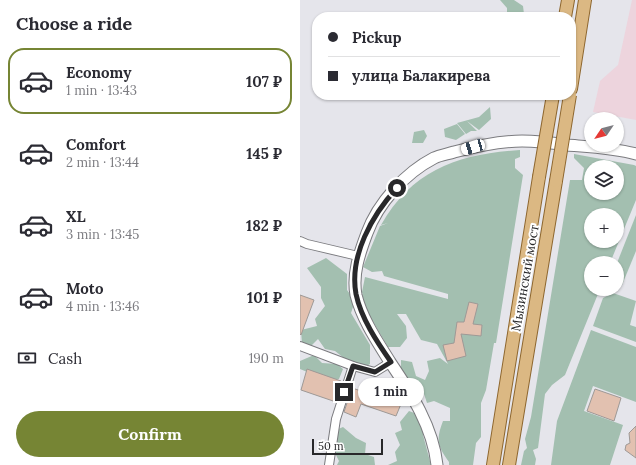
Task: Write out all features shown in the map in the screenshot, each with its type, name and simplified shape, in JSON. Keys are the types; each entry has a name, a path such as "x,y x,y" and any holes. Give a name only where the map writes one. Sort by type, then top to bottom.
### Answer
{"main road":[{"path":"566,12 568,0"},
{"path":"576,60 585,0"},
{"name":"Мызинский мост","path":"493,465 552,100"},
{"name":"Мызинский мост","path":"509,465 569,100"}],"street":[{"path":"437,465 432,444 420,409 366,321 356,294 358,256 371,221 389,196 404,180 435,158 486,143 522,141 616,149 636,154"},
{"path":"300,241 358,256"},
{"path":"300,346 353,366 375,372 391,362"},
{"path":"329,465 336,419 353,366"}],"shaded area":[{"path":"632,0 636,0 636,120 624,118 624,112 593,112 600,81 618,65"}],"green space":[{"path":"500,0 514,0 523,6 524,12 507,12 507,8"},
{"path":"490,107 491,119 479,130 467,121 477,131 471,131 466,134 457,123 479,117"},
{"path":"457,124 465,134 456,140 445,137 444,129"},
{"path":"424,130 427,136 423,143 412,143 414,132"},
{"path":"520,150 520,157 515,159 515,168 523,175 496,343 494,343 486,390 481,403 481,437 476,443 473,465 449,465 449,462 440,447 439,433 443,421 450,421 450,408 434,401 427,403 423,391 414,388 401,368 401,360 412,362 416,376 425,380 429,371 427,361 440,358 448,364 437,344 421,340 406,314 397,314 406,326 407,338 400,347 388,347 365,308 362,292 365,277 448,299 448,294 384,276 382,271 372,272 363,267 380,226 388,223 381,225 394,206 408,190 423,178 440,168 458,161 498,152"},
{"path":"574,154 607,160 584,160 584,168 574,158"},
{"path":"624,163 634,165 636,166 636,200 624,229 624,208 584,208 584,248 616,248 613,256 584,256 584,296 597,296 565,375 552,385 545,394 538,448 533,450 536,459 535,465 521,465 524,451 527,448 525,439 531,417 570,180 582,180 584,168 584,200 624,200"},
{"path":"636,215 636,251 624,280 624,256 620,256"},
{"path":"326,258 347,274 347,290 355,301 351,313 370,345 370,364 359,370 335,351 325,349 318,339 310,347 302,344 301,330 317,326 315,319 325,306 321,298 321,287 307,268"},
{"path":"607,296 622,296 636,301 630,325 636,327 636,342 593,326 603,298"},
{"path":"591,330 636,347 636,402 593,386 584,411 623,425 610,465 551,465 557,421"},
{"path":"314,355 322,363 337,364 343,369 339,379 326,381 300,369 300,361"},
{"path":"409,411 417,414 424,426 423,435 431,465 388,465 397,461 395,452 400,445 395,433 402,430 400,422"},
{"path":"343,427 356,438 366,443 365,454 374,457 375,465 337,465 339,461 332,447 336,430"}],"building":[{"path":"300,295 314,300 301,335 300,334"},
{"path":"469,302 478,304 473,324 482,325 481,336 461,334 466,356 447,361 443,345 454,343 457,322 464,322"},
{"path":"307,369 341,381 336,402 301,390"},
{"path":"352,388 401,404 396,416 361,404 356,417 344,412"},
{"path":"595,389 621,398 614,421 587,411"},
{"path":"636,426 636,458 625,450 626,445 630,443 629,433"}],"route":[{"path":"344,392 353,366 375,372 391,362 366,321 356,294 356,275 358,256 371,221 389,196 397,188"}]}
